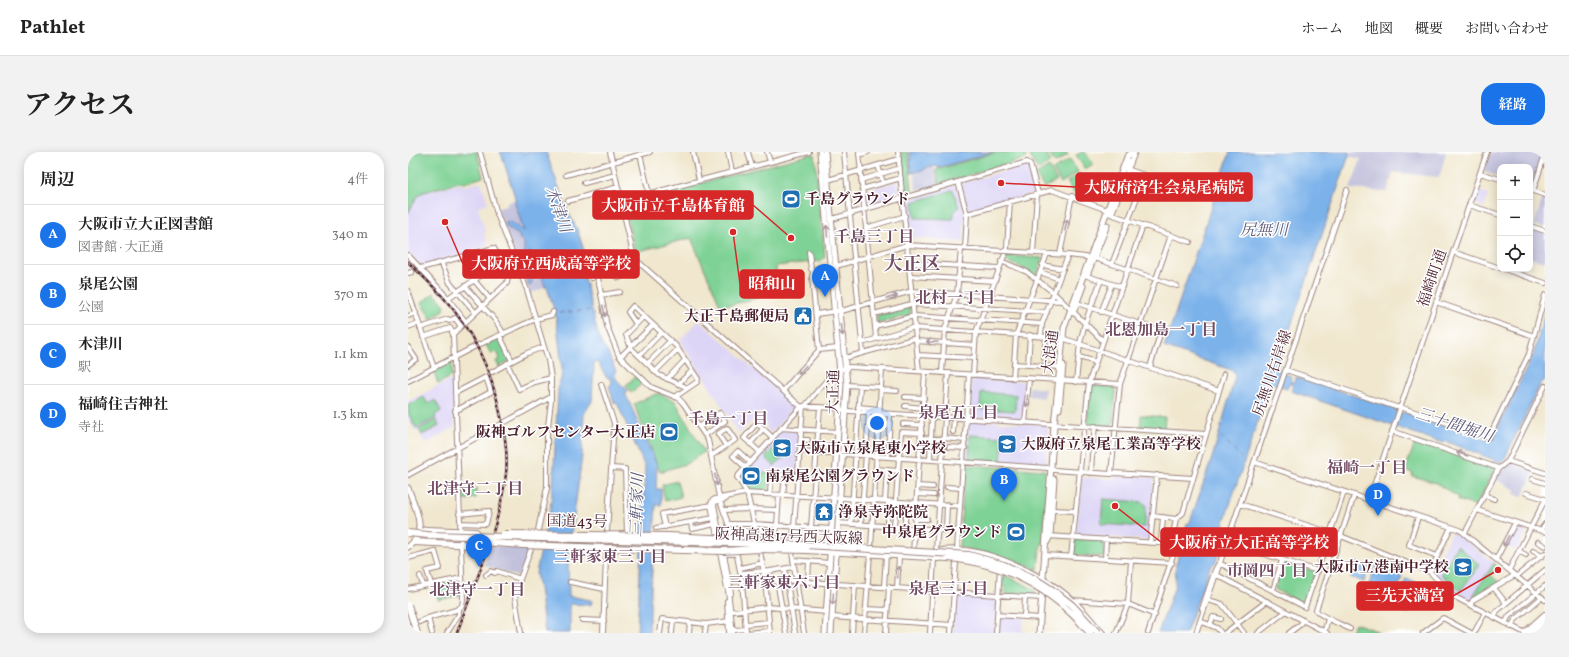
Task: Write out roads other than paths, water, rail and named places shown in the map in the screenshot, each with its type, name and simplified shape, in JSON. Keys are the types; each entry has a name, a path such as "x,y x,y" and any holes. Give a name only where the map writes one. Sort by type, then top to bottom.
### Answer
{"highway":[{"path":"417,538 426,530 458,537"},
{"name":"国道43号","path":"408,533 417,538"},
{"path":"408,533 428,535 587,539"},
{"name":"国道43号","path":"408,538 537,533 718,537 804,543 870,554 913,557 934,558 948,555 969,554 995,560 1024,570 1042,579 1072,600 1103,633"},
{"path":"494,534 587,539"},
{"path":"537,536 579,536 616,540"},
{"name":"国道43号","path":"458,537 537,546 717,551 758,549 806,550 871,547 936,551 988,565 1006,571 1027,581 1043,590 1060,603 1088,633"},
{"path":"634,542 662,539 718,537"},
{"path":"408,538 580,542"},
{"name":"阪神高速17号西大阪線","path":"587,539 848,550 954,557 980,561 1012,571 1043,587 1070,607 1094,633"},
{"path":"512,544 580,542"},
{"name":"阪神高速17号西大阪線","path":"580,542 820,546 975,556 1014,568 1044,584 1072,605 1098,633"},
{"path":"634,542 717,551"},
{"path":"537,546 598,543"},
{"path":"408,606 418,633"},
{"path":"408,615 414,633"},
{"path":"1525,633 1545,620"},
{"path":"1531,633 1545,620"}],"main road":[{"name":"大正通","path":"820,152 847,385 838,432 836,454 838,523 830,563 832,617 831,633"},
{"name":"大正通","path":"825,152 832,219 833,266"},
{"name":"大浪通","path":"1075,303 1131,153"},
{"name":"大浪通","path":"1060,381 1060,367 1064,338 1072,310 1087,276 1092,258"},
{"name":"大正通","path":"825,633 826,612 831,584 833,549 832,529 843,454 843,410 838,348 838,311"},
{"name":"大浪通","path":"1048,536 1055,425 1064,338"},
{"name":"大浪通","path":"1039,633 1044,555 1052,510 1052,470"},
{"path":"408,488 418,518 417,538 408,547"}],"street":[{"path":"480,152 495,208 527,290 544,347 551,378 551,397 547,435 547,488 538,530 515,597 520,633"},
{"path":"610,152 634,258 800,406 843,410 858,409 879,411 890,414 1206,434"},
{"path":"566,175 650,152"},
{"path":"693,152 699,180"},
{"path":"728,152 732,172"},
{"path":"748,152 752,167"},
{"path":"767,152 770,162"},
{"path":"621,201 752,167 791,154 808,152"},
{"path":"844,152 863,353"},
{"path":"868,152 859,153 876,338"},
{"path":"898,152 919,371"},
{"name":"福崎町通","path":"1369,500 1488,152"},
{"path":"640,154 649,194"},
{"path":"1533,185 1545,154"},
{"path":"828,180 899,159"},
{"path":"832,219 1027,162 1030,164 1037,193 1033,253"},
{"path":"878,165 883,183"},
{"path":"861,180 900,168"},
{"path":"1126,169 1197,194"},
{"path":"1480,172 1497,178"},
{"path":"584,183 615,175"},
{"path":"1112,264 1145,176"},
{"path":"862,189 901,178"},
{"path":"942,372 945,330 957,294 959,266 968,214 958,182"},
{"path":"568,201 618,187"},
{"path":"968,214 1037,193 1052,190 1072,196 1128,220 1190,242"},
{"name":"尻無川右岸線","path":"1194,633 1208,600 1217,566 1220,563 1347,190"},
{"path":"1533,191 1545,195"},
{"path":"1060,254 1072,196"},
{"path":"957,550 966,419 976,332 998,268 1007,248 1010,201"},
{"path":"1469,205 1497,214"},
{"path":"866,228 905,216"},
{"path":"1071,556 1089,382 1143,225"},
{"path":"1533,227 1545,231"},
{"path":"1111,474 1120,384 1171,235"},
{"path":"819,350 812,273 818,268 854,261 907,245 1060,254 1092,258 1177,286"},
{"path":"421,268 495,248 508,277 507,283 460,325 453,334"},
{"path":"809,252 811,269"},
{"path":"1453,252 1497,267"},
{"path":"592,278 632,253"},
{"path":"1013,378 1016,335 1047,254"},
{"path":"408,255 448,298 465,321"},
{"path":"1044,358 1042,324 1068,255"},
{"path":"1001,261 1027,272 1037,279 1054,293 1103,341"},
{"path":"442,262 450,283 456,292 475,312"},
{"path":"448,298 501,262"},
{"path":"909,263 998,268"},
{"path":"608,268 619,278 641,264"},
{"path":"1042,265 1063,269"},
{"path":"1040,272 1059,279"},
{"path":"1513,272 1545,283"},
{"path":"599,273 598,278 607,326 613,345 620,357 651,387 675,397 683,403 705,435 709,443 720,499 733,538"},
{"path":"910,276 994,281"},
{"path":"1087,276 1122,287"},
{"path":"474,280 490,299"},
{"path":"1076,382 1080,344 1085,323 1101,280"},
{"path":"1101,312 1112,284"},
{"path":"465,286 495,320 512,360"},
{"path":"816,314 858,307 912,291 1062,301"},
{"path":"601,295 620,292"},
{"path":"408,293 410,304 416,313 434,368"},
{"path":"1285,371 1396,407 1400,410 1489,437 1529,354 1545,295"},
{"path":"1436,302 1534,336"},
{"path":"1075,303 1161,332 1150,367"},
{"path":"874,314 913,304 1047,312"},
{"path":"636,324 628,312 633,306 678,349 698,381 675,397"},
{"path":"408,381 536,319 552,315 553,312"},
{"path":"408,316 416,313"},
{"path":"644,316 626,335 630,347 655,372 688,388"},
{"path":"875,326 914,316 1042,324"},
{"path":"420,328 448,319 449,321 455,318 460,325"},
{"path":"408,327 419,323"},
{"path":"620,357 653,325"},
{"path":"862,343 915,327 1064,338 1219,391"},
{"path":"408,627 416,622 459,608 462,606 463,599 462,560 458,537 460,523 453,334 450,328 423,337"},
{"path":"639,356 661,333"},
{"path":"887,335 890,345"},
{"path":"1028,365 1030,336"},
{"path":"845,358 890,345 916,340 975,345"},
{"path":"647,364 670,341"},
{"path":"408,347 416,359 408,364"},
{"path":"492,372 512,360 544,347"},
{"path":"783,391 819,350 838,348"},
{"path":"655,372 678,349"},
{"path":"918,355 974,358"},
{"path":"1079,356 1096,362"},
{"path":"667,379 685,360"},
{"path":"507,363 519,388 551,378"},
{"path":"1014,364 1060,367"},
{"path":"746,630 770,632 770,622 761,552 755,524 747,494 737,477 781,428 836,371 846,367 1120,384"},
{"path":"871,547 882,369"},
{"path":"678,384 692,371"},
{"path":"913,557 925,372"},
{"path":"948,373 936,551 957,550 983,554 1002,559 1043,578 1073,600 1103,633"},
{"path":"1148,633 1172,563 1175,549 1172,535 1176,519 1184,513 1224,374"},
{"path":"455,393 486,377 492,392 455,411"},
{"path":"1025,423 1029,379"},
{"path":"601,384 614,423 604,589 603,633"},
{"path":"847,385 897,391"},
{"path":"850,524 860,386"},
{"path":"1465,533 1498,468 1508,461 1545,386"},
{"path":"408,475 551,397"},
{"path":"905,397 924,398"},
{"path":"793,541 803,406"},
{"path":"905,406 923,408"},
{"path":"811,527 820,407"},
{"path":"858,409 869,412 879,411"},
{"path":"861,524 869,412"},
{"path":"699,427 720,413 725,421 705,435"},
{"path":"888,457 890,414"},
{"path":"930,460 932,416"},
{"path":"953,432 954,418"},
{"path":"760,452 744,438 757,423 773,438"},
{"path":"903,424 922,425"},
{"path":"1091,473 1092,454 1094,452 1093,445 1095,426"},
{"path":"711,456 726,446 735,440 727,428 718,434 726,446"},
{"path":"781,428 838,432"},
{"path":"750,444 763,429"},
{"path":"1392,430 1498,468"},
{"path":"894,527 901,432 931,438 965,440"},
{"path":"800,440 808,440"},
{"path":"949,447 964,448"},
{"path":"745,467 733,456 738,451 750,462"},
{"path":"800,451 963,462 1091,473 1157,475 1193,478"},
{"path":"1508,461 1545,473"},
{"path":"1254,462 1451,527 1465,533 1544,598 1515,620 1511,626"},
{"path":"607,532 627,533 625,469 612,468"},
{"path":"876,469 898,471"},
{"path":"887,470 887,526"},
{"path":"770,494 771,475 798,476"},
{"path":"1150,542 1157,475"},
{"path":"776,533 778,510 785,476"},
{"path":"1532,479 1545,484"},
{"path":"918,486 933,487"},
{"path":"947,487 962,488"},
{"path":"1220,563 1305,607 1344,492"},
{"path":"1509,570 1545,500 1526,493"},
{"path":"734,632 728,590 717,551 715,524 711,505 713,500 747,494 770,494 960,506"},
{"path":"918,494 934,495"},
{"path":"1485,495 1494,499"},
{"path":"1350,629 1318,613 1316,608 1354,496"},
{"path":"720,499 714,505 718,537 826,542 833,549"},
{"path":"946,530 947,504"},
{"path":"1240,504 1341,536 1430,572 1453,596 1525,633"},
{"path":"665,527 662,514 711,505"},
{"path":"724,510 778,510"},
{"path":"1052,510 1076,511"},
{"path":"1477,510 1543,531 1545,524"},
{"path":"459,514 489,511 486,524 460,523"},
{"path":"896,512 906,515 905,528"},
{"path":"1153,516 1176,519"},
{"path":"1161,543 1163,517"},
{"path":"1418,517 1409,545 1437,556"},
{"path":"656,528 714,518"},
{"path":"915,519 927,519"},
{"path":"691,522 692,529 715,524"},
{"path":"838,523 959,531"},
{"path":"1496,560 1515,523"},
{"path":"728,524 777,525 832,529"},
{"path":"1430,572 1451,527"},
{"path":"1048,536 1174,544"},
{"path":"1105,559 1106,539"},
{"path":"1226,542 1318,570"},
{"path":"1538,542 1545,546"},
{"path":"717,551 792,552 833,549"},
{"path":"408,558 435,551 440,568 427,571 431,584"},
{"path":"1519,551 1534,562"},
{"path":"1533,551 1543,554"},
{"path":"737,552 746,610 746,630"},
{"path":"734,632 733,611 724,554 737,552"},
{"path":"792,552 804,633"},
{"path":"864,633 870,554"},
{"path":"1470,605 1473,600 1516,576 1543,554"},
{"path":"886,555 886,633"},
{"path":"1044,555 1172,563"},
{"path":"897,588 899,556"},
{"path":"930,633 934,558 981,566 1000,571 1020,579 1042,592 1068,612 1088,633"},
{"path":"996,633 1002,559"},
{"path":"793,560 830,563"},
{"path":"1116,633 1128,604 1131,560"},
{"path":"1273,590 1282,560"},
{"path":"808,582 809,561"},
{"path":"951,633 956,562"},
{"path":"740,568 762,563"},
{"path":"741,574 775,571 794,567"},
{"path":"785,569 795,633"},
{"path":"1494,617 1497,610 1545,570"},
{"path":"486,575 491,571 495,573 497,571 520,579"},
{"path":"775,571 786,633"},
{"path":"1194,633 1215,575 1267,601 1325,633 1328,619"},
{"path":"420,576 423,585"},
{"path":"408,589 462,578"},
{"path":"729,582 765,579 1041,598"},
{"path":"570,582 604,589"},
{"path":"852,633 854,585"},
{"path":"1505,623 1509,616 1545,586"},
{"path":"727,588 729,633"},
{"path":"1494,588 1506,603"},
{"path":"1024,616 1025,597"},
{"path":"408,600 416,622 418,633"},
{"path":"1073,600 1128,604 1155,615"},
{"path":"1208,600 1222,604 1244,633"},
{"path":"1225,633 1267,601"},
{"path":"733,611 768,607 826,612"},
{"path":"447,633 459,614 459,608"},
{"path":"866,609 887,610"},
{"path":"1258,633 1286,612"},
{"path":"1474,633 1485,612"},
{"path":"997,615 1040,618"},
{"path":"832,617 952,625"},
{"path":"1210,625 1213,617 1221,620"},
{"path":"428,618 432,633"},
{"path":"1423,633 1444,618 1471,633"},
{"path":"660,633 662,619 706,624 729,621"},
{"path":"582,620 604,621"},
{"path":"1289,633 1301,624 1303,620"},
{"path":"672,633 673,621"},
{"path":"1200,621 1215,627 1221,633"},
{"path":"688,633 690,622"},
{"path":"734,632 746,630 770,622"},
{"path":"704,633 706,624"},
{"path":"1212,633 1215,627"},
{"path":"1083,628 1083,633"}],"water":[{"path":"500,152 546,152 567,210 577,229 587,260 584,275 601,343 607,351 616,372 614,375 628,391 625,393 657,465 656,489 661,489 661,505 656,505 649,633 637,633 645,467 617,403 614,403 609,386 612,384 609,377 606,377 599,364 596,362 594,363 592,401 584,414 582,456 568,560 569,596 592,601 591,605 570,604 570,633 545,633 536,573 550,509 553,485 558,391 559,382 561,381 562,368 556,316 537,260 530,251 532,284 529,286 525,271 524,242 519,238 520,236 507,227 505,223 507,221 511,222 524,231 515,203 515,197"},
{"path":"910,152 993,152 938,168 937,166 925,168 924,170 911,173"},
{"name":"尻無川","path":"1230,152 1350,152 1277,367 1282,373 1291,376 1290,381 1295,381 1296,377 1396,409 1395,411 1403,412 1491,441 1534,353 1545,312 1545,380 1541,383 1504,460 1500,462 1445,441 1443,443 1291,391 1293,387 1292,384 1289,384 1287,389 1277,384 1273,384 1269,388 1218,540 1215,540 1212,547 1213,553 1215,551 1219,551 1216,562 1210,567 1186,633 1158,633 1175,586 1176,564 1187,524 1190,522 1213,455 1235,377 1234,371 1164,347"},
{"path":"1355,562 1369,567 1364,582 1350,577"},
{"path":"1376,566 1402,576 1391,607 1364,597"},
{"path":"1406,578 1419,583 1408,613 1395,608"}],"railway":[{"path":"408,262 442,296 453,309 472,337 487,368 497,400 505,438 507,460 503,495 486,555 457,633"}],"place":[{"name":"大阪府済生会泉尾病院","path":"1001,183"},
{"name":"千島グラウンド","path":"791,199"},
{"name":"大阪府立西成高等学校","path":"445,222"},
{"name":"昭和山","path":"733,232"},
{"name":"大阪市立千島体育館","path":"791,238"},
{"name":"大阪市立大正図書館","path":"825,297"},
{"name":"大正千島郵便局","path":"803,316"},
{"name":"阪神ゴルフセンター大正店","path":"669,432"},
{"name":"大阪府立泉尾工業高等学校","path":"1007,444"},
{"name":"大阪市立泉尾東小学校","path":"782,448"},
{"name":"南泉尾公園グラウンド","path":"751,476"},
{"name":"泉尾公園","path":"1004,501"},
{"name":"大阪府立大正高等学校","path":"1115,506"},
{"name":"浄泉寺弥陀院","path":"824,512"},
{"name":"福崎住吉神社","path":"1378,516"},
{"name":"中泉尾グラウンド","path":"1016,532"},
{"name":"木津川","path":"479,567"},
{"name":"大阪市立港南中学校","path":"1463,567"},
{"name":"三先天満宮","path":"1498,570"}],"district":[{"name":"千島三丁目","path":"874,236"},
{"name":"大正区","path":"912,263"},
{"name":"北村一丁目","path":"955,297"},
{"name":"北恩加島一丁目","path":"1161,329"},
{"name":"泉尾五丁目","path":"958,412"},
{"name":"千島一丁目","path":"728,418"},
{"name":"福崎一丁目","path":"1367,467"},
{"name":"北津守二丁目","path":"475,488"},
{"name":"三軒家東三丁目","path":"610,556"},
{"name":"市岡四丁目","path":"1267,570"},
{"name":"三軒家東六丁目","path":"784,582"},
{"name":"泉尾三丁目","path":"948,588"},
{"name":"北津守一丁目","path":"477,589"}],"water label":[{"name":"三十間堀川","path":"1455,424"},
{"name":"三軒家川","path":"636,505"}]}
